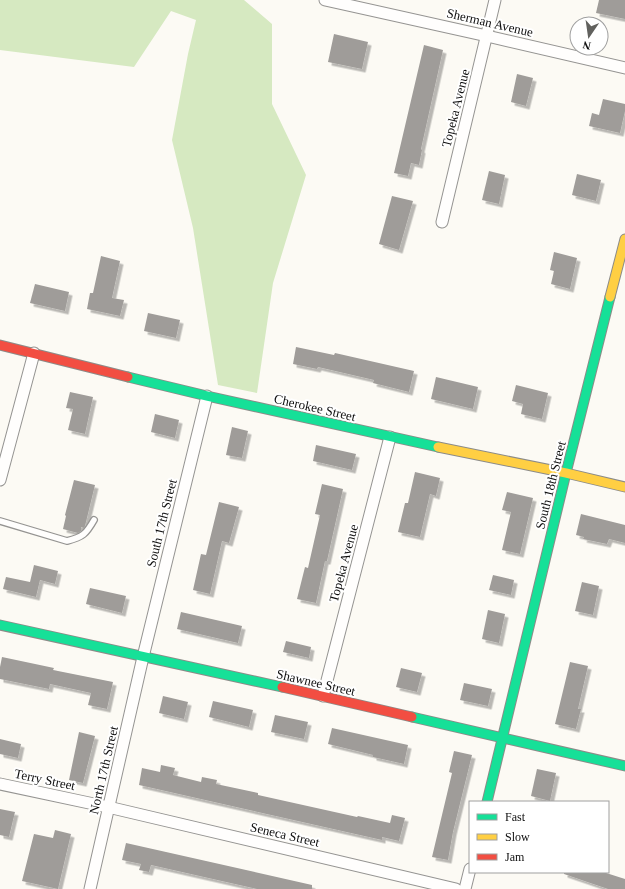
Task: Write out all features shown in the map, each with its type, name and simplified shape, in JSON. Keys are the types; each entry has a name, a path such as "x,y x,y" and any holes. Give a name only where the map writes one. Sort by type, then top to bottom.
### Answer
{"street":[{"name":"Sherman Avenue","path":"325,0 625,68"},
{"name":"Topeka Avenue","path":"442,222 495,0"},
{"name":"South 18th Street","path":"487,801 566,473 625,239"},
{"name":"Cherokee Street","path":"0,345 207,396 625,487"},
{"path":"0,480 34,353"},
{"name":"South 17th Street","path":"143,657 207,396"},
{"name":"Topeka Avenue","path":"323,696 390,437"},
{"name":"Shawnee Street","path":"0,625 323,696 625,766"},
{"name":"North 17th Street","path":"90,889 143,657"},
{"name":"Terry Street","path":"0,784 108,807"},
{"name":"Seneca Street","path":"108,807 456,889"},
{"path":"465,889 469,873"}],"lane":[{"path":"0,521 67,541 78,538 87,533 94,520"}],"green space":[{"path":"0,0 244,0 272,24 272,104 306,175 273,283 257,393 218,385 193,228 172,140 196,20 171,11 134,67 0,50"}],"building":[{"path":"599,0 625,0 625,19 596,13"},
{"path":"334,34 368,42 362,69 328,62"},
{"path":"424,45 443,50 421,149 419,165 411,163 408,176 394,173"},
{"path":"517,74 533,78 526,106 511,102"},
{"path":"603,99 625,104 620,133 589,126 592,113 599,115"},
{"path":"489,171 505,175 499,204 482,200"},
{"path":"577,174 601,180 596,201 572,195"},
{"path":"392,196 413,201 399,250 379,244"},
{"path":"554,252 577,258 570,289 551,284 554,271 550,270"},
{"path":"101,256 120,261 112,298 124,300 120,316 87,309 90,293 93,293"},
{"path":"35,284 69,292 65,311 30,303"},
{"path":"148,313 180,320 176,338 144,331"},
{"path":"296,347 334,355 335,353 414,371 409,392 373,383 374,380 318,367 317,369 293,364"},
{"path":"436,377 478,387 473,409 431,399"},
{"path":"516,385 548,393 542,419 521,414 523,404 512,401"},
{"path":"70,392 93,397 85,434 68,430 73,409 66,408"},
{"path":"155,414 179,420 175,438 151,432"},
{"path":"232,427 248,431 242,458 226,455"},
{"path":"316,445 356,454 352,470 313,461"},
{"path":"415,472 440,478 436,496 430,494 420,537 398,532 405,503 408,503"},
{"path":"74,480 95,485 85,526 84,528 81,527 81,531 78,533 63,529"},
{"path":"322,484 343,489 316,603 297,599 305,567 308,568 320,515 315,514"},
{"path":"507,492 533,498 520,554 502,550 511,512 502,510"},
{"path":"219,502 239,507 229,543 222,541 210,594 193,590 201,554 206,555"},
{"path":"581,514 625,525 625,543 609,539 607,544 583,539 584,537 576,535"},
{"path":"34,565 58,571 55,584 40,580 36,597 3,589 6,577 30,582"},
{"path":"493,575 514,580 511,595 489,590"},
{"path":"582,582 599,586 593,615 575,611"},
{"path":"90,588 126,596 122,613 86,604"},
{"path":"488,610 505,614 499,643 482,639"},
{"path":"181,612 242,626 238,643 177,629"},
{"path":"286,641 311,647 309,658 283,652"},
{"path":"2,657 54,668 53,670 113,682 107,709 88,705 91,693 50,684 49,689 0,679"},
{"path":"570,662 588,666 578,709 581,709 576,729 555,724"},
{"path":"401,668 422,673 417,692 396,687"},
{"path":"464,683 492,689 488,706 460,700"},
{"path":"163,696 188,702 184,719 159,713"},
{"path":"213,701 253,710 249,727 209,717"},
{"path":"275,715 308,722 304,739 271,732"},
{"path":"332,728 408,745 404,764 328,744"},
{"path":"79,732 95,736 83,783 69,780"},
{"path":"0,739 21,744 18,758 0,754"},
{"path":"454,751 472,755 453,832 448,860 432,857 452,773 449,772"},
{"path":"161,765 175,768 173,775 201,782 202,777 217,780 216,784 357,817 390,823 392,815 405,818 399,841 382,837 382,840 139,785 142,768 160,772"},
{"path":"537,769 556,773 550,801 531,796"},
{"path":"0,809 15,812 9,837 0,835"},
{"path":"55,830 71,834 58,889 22,881 34,834 53,838"},
{"path":"126,843 312,885 312,889 257,889 151,865 149,872 139,870 141,864 122,860"},
{"path":"606,873 625,879 625,889 608,889 564,874"}],"traffic: fast":[{"path":"487,801 610,297"},
{"path":"128,377 438,447"},
{"path":"0,625 282,687"},
{"path":"412,717 625,766"}],"traffic: slow":[{"path":"610,297 625,239"},
{"path":"438,447 566,473 625,487"}],"traffic: jam":[{"path":"0,345 128,377"},
{"path":"282,687 412,717"}]}
